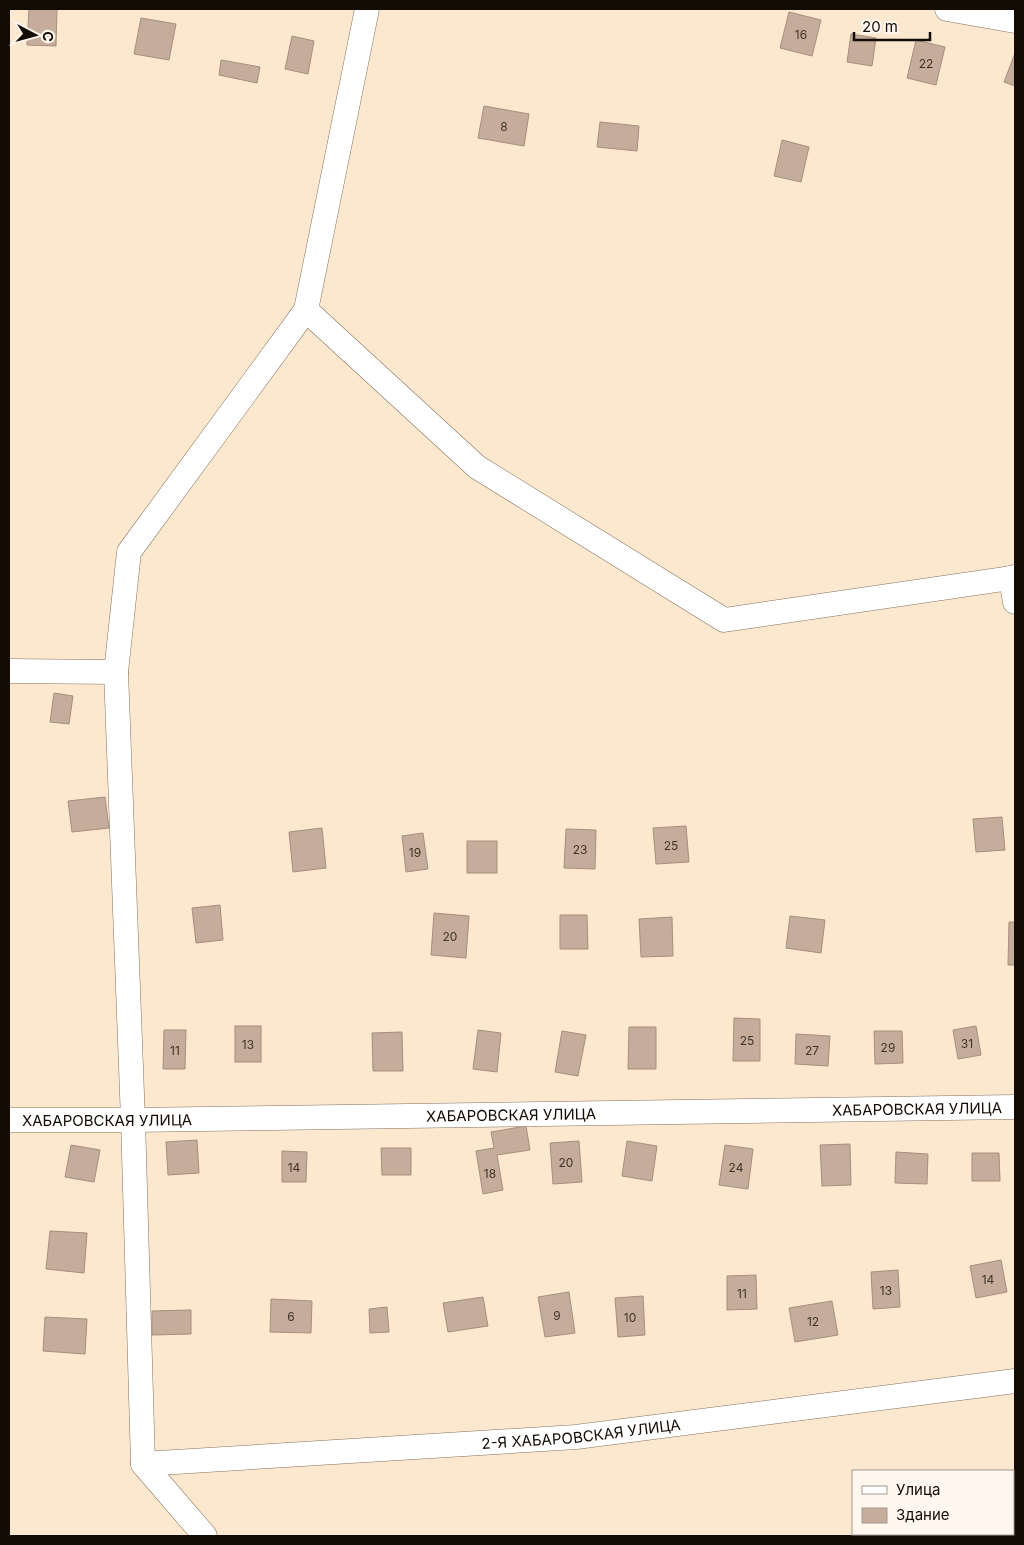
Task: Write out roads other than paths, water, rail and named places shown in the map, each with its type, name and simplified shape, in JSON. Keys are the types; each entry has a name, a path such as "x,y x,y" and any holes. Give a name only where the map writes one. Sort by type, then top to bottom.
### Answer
{"street":[{"path":"205,1536 143,1464 133,1120 116,672 129,552 306,310 361,9"},
{"path":"947,9 1015,20"},
{"path":"306,310 477,467 724,620 1013,577 1015,602"},
{"path":"9,671 116,672"},
{"name":"ХАБАРОВСКАЯ УЛИЦА","path":"9,1120 133,1120 1015,1107"},
{"name":"2-Я ХАБАРОВСКАЯ УЛИЦА","path":"143,1464 576,1437 1015,1381"}]}
